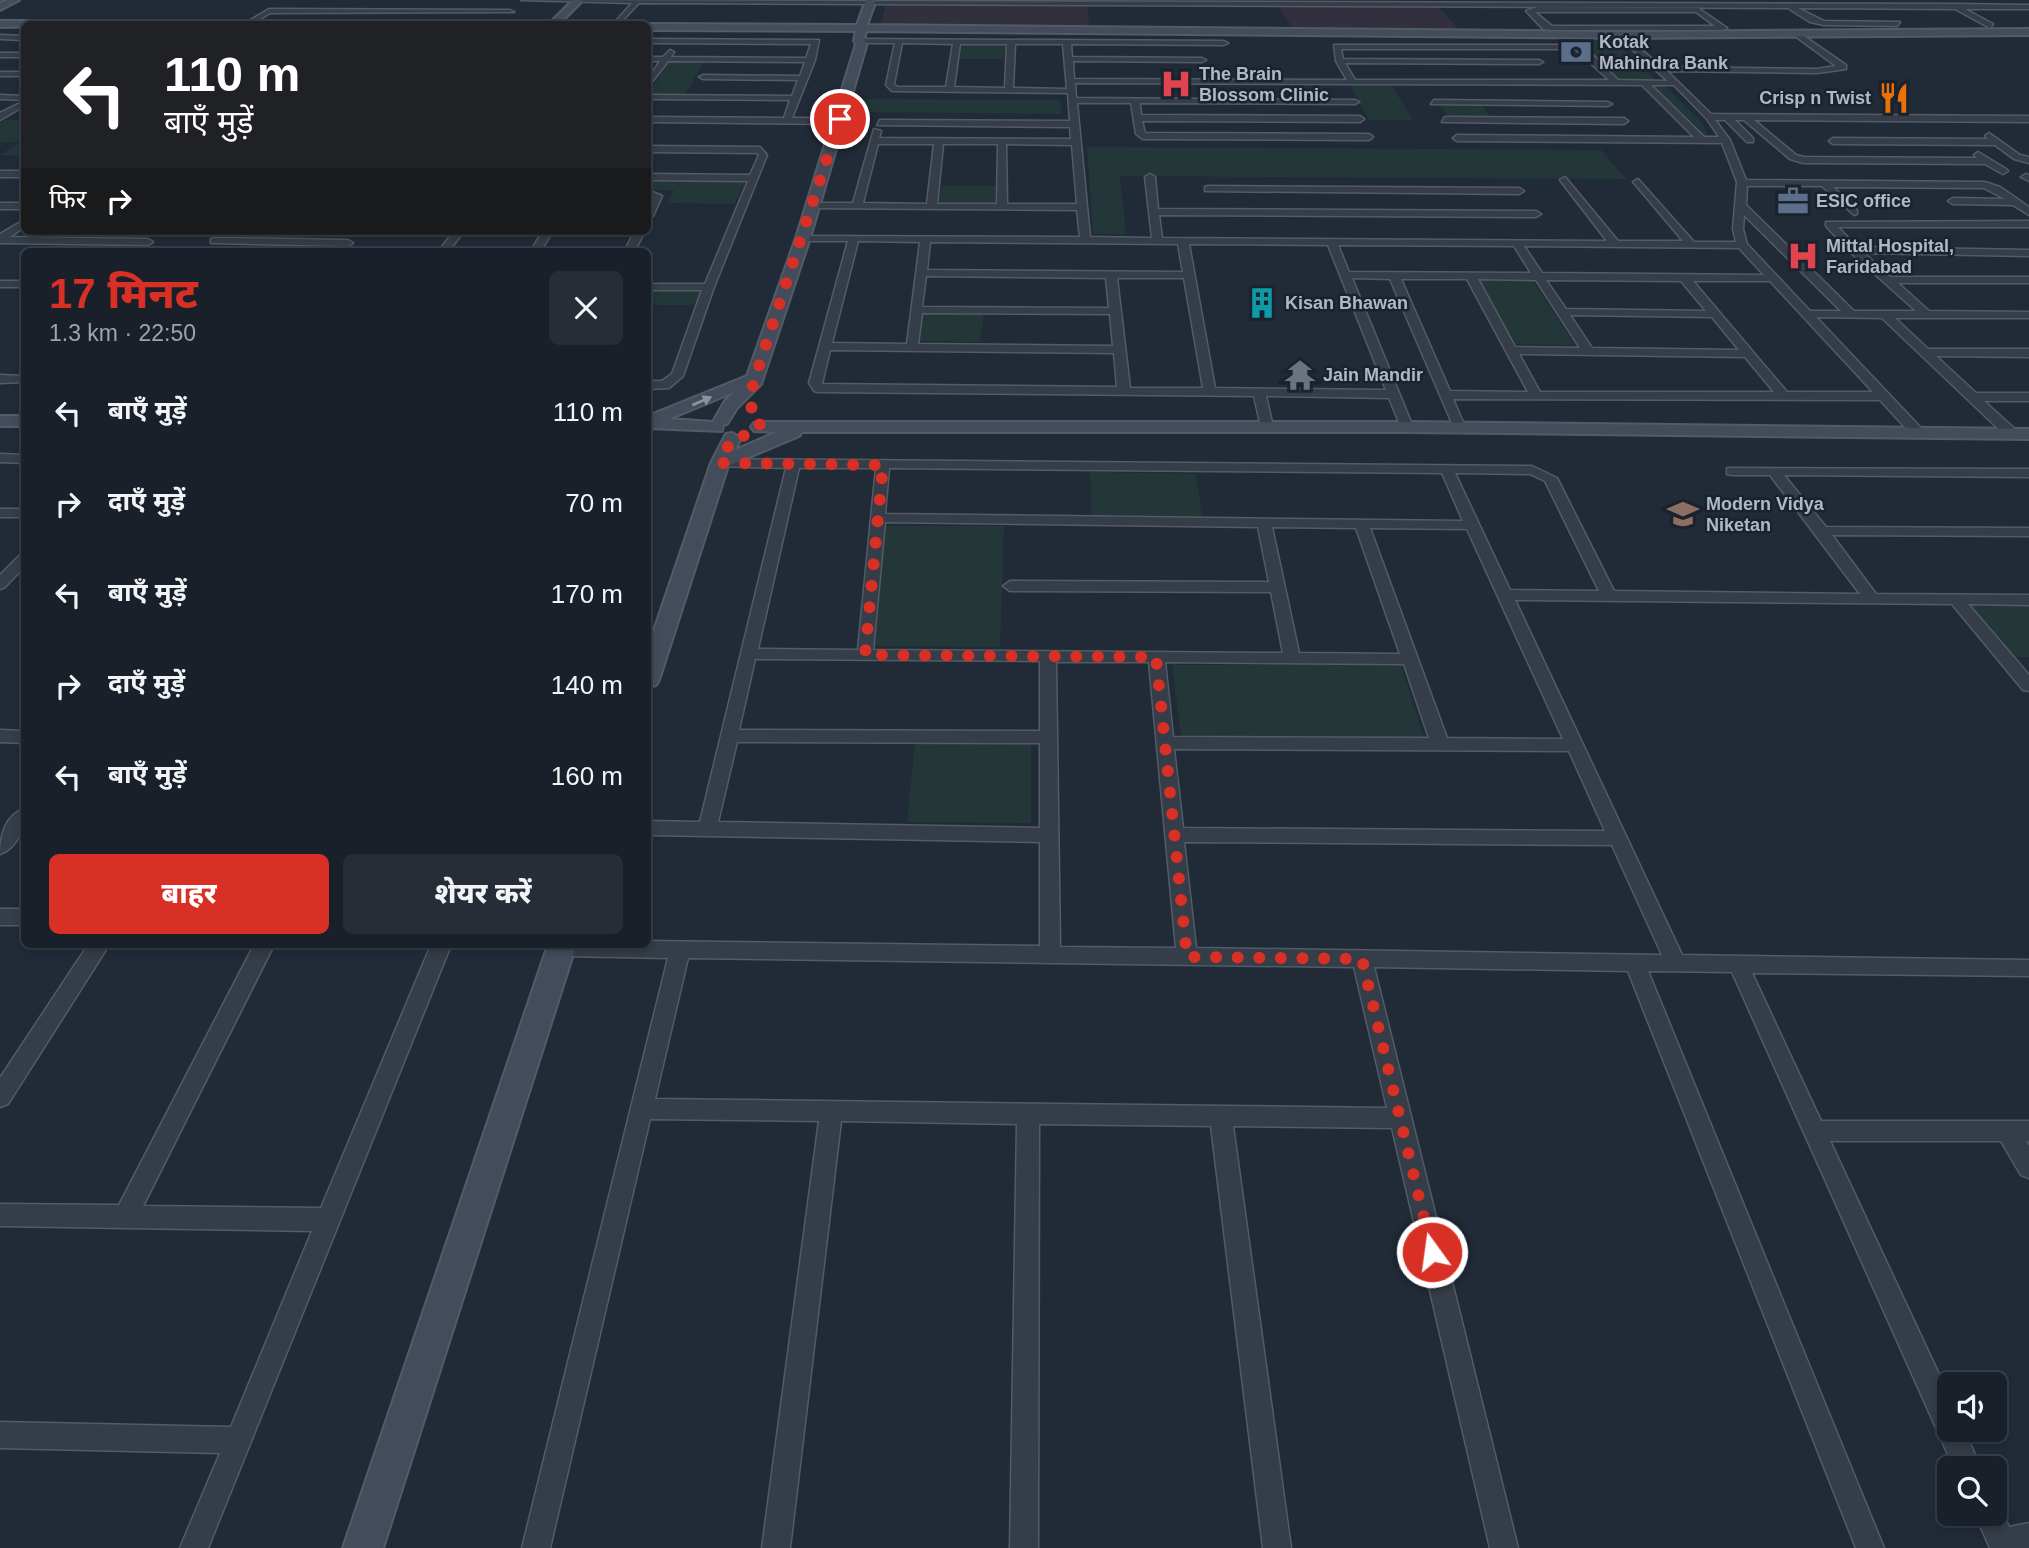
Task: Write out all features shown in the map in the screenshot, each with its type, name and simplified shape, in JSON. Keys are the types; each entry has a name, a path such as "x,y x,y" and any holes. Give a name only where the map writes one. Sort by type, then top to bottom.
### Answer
{"street":[{"path":"0,7 14,0"},
{"path":"524,0 1446,2 1575,3 1600,7 1621,31 1711,117 1726,140 1742,183 1737,231 1742,245 1917,432"},
{"path":"557,21 577,0"},
{"path":"1735,0 1743,6"},
{"path":"1854,0 1863,6"},
{"path":"1915,0 1925,6"},
{"path":"1966,0 1977,6"},
{"path":"2014,0 2028,7"},
{"path":"621,20 633,1"},
{"path":"756,421 755,380 803,239 874,1"},
{"path":"375,2 399,2"},
{"path":"1513,3 1544,35"},
{"path":"2025,34 1800,35 1621,31 1546,27 1531,11 1692,3 1743,6 1793,3 1803,6 2028,7"},
{"path":"1793,3 1819,22 1897,24"},
{"path":"1635,5 1664,29"},
{"path":"651,28 820,28 864,33 1544,35 1723,27 1698,10 1635,5"},
{"path":"1834,6 1862,24"},
{"path":"1955,6 1990,26"},
{"path":"1548,9 1566,26"},
{"path":"253,21 269,11 510,12"},
{"path":"441,18 449,12"},
{"path":"1555,16 1610,16"},
{"path":"0,25 21,25"},
{"path":"0,25 21,27"},
{"path":"820,28 864,33 899,41 1224,43"},
{"path":"864,33 907,30 1544,35"},
{"path":"1661,69 1817,71 1843,67 1800,35"},
{"path":"0,37 21,38"},
{"path":"0,43 10,37"},
{"path":"651,41 814,41 817,43 787,121"},
{"path":"651,77 678,41"},
{"path":"899,41 890,85 904,90 1071,91 1209,82 1676,83"},
{"path":"950,90 957,42"},
{"path":"1009,91 1011,42"},
{"path":"1067,42 1086,241"},
{"path":"1198,43 1209,82"},
{"path":"1526,47 1558,83"},
{"path":"1353,82 1335,48 1580,48 1616,83"},
{"path":"0,55 21,55"},
{"path":"651,59 811,60"},
{"path":"1068,59 1202,60"},
{"path":"1340,61 1539,62"},
{"path":"0,74 21,74"},
{"path":"703,77 804,78"},
{"path":"1264,82 1286,138"},
{"path":"1421,82 1463,147"},
{"path":"1589,83 1640,139"},
{"path":"1644,83 1701,139"},
{"path":"1071,91 1135,100 1355,102"},
{"path":"0,97 21,100"},
{"path":"651,97 797,98"},
{"path":"1135,100 1140,134 1143,136 1369,137"},
{"path":"0,117 21,102"},
{"path":"1434,102 1608,104"},
{"path":"0,117 21,118"},
{"path":"1711,117 2029,119"},
{"path":"1727,117 1750,140"},
{"path":"1746,117 1797,159 1988,161"},
{"path":"1804,117 1814,125"},
{"path":"857,206 881,118 1074,124"},
{"path":"1138,118 1360,119"},
{"path":"1963,118 1974,126"},
{"path":"2013,119 2029,129"},
{"path":"651,120 839,120"},
{"path":"1445,120 1624,121"},
{"path":"1823,133 1858,161"},
{"path":"1985,134 2017,156 2029,160"},
{"path":"1457,138 1726,140"},
{"path":"874,141 1076,142"},
{"path":"1833,141 1997,142"},
{"path":"1958,141 2003,171"},
{"path":"932,206 939,142"},
{"path":"1002,142 1002,207"},
{"path":"651,149 760,150 763,155 709,287 677,376 666,385 651,385"},
{"path":"0,174 21,174"},
{"path":"651,177 753,178"},
{"path":"1150,177 1157,241"},
{"path":"1206,178 1214,212"},
{"path":"1512,180 1545,225"},
{"path":"1565,180 1614,243"},
{"path":"1638,182 1691,244"},
{"path":"1742,183 1992,186 2029,212"},
{"path":"1825,184 1854,212"},
{"path":"1933,185 1966,212"},
{"path":"1208,189 1520,191"},
{"path":"1377,190 1400,242"},
{"path":"1834,193 1944,194"},
{"path":"651,194 657,196 651,209"},
{"path":"1953,201 2015,202"},
{"path":"1740,205 1851,314"},
{"path":"0,206 21,206"},
{"path":"812,206 1082,207"},
{"path":"1154,212 1536,214"},
{"path":"1926,314 1830,225 2029,224"},
{"path":"0,240 21,225"},
{"path":"803,239 1517,243 1555,240 1742,245"},
{"path":"854,239 823,346 815,387 1394,394"},
{"path":"912,347 925,239"},
{"path":"0,240 148,242"},
{"path":"215,241 348,244"},
{"path":"1183,241 1210,392"},
{"path":"1332,242 1408,427"},
{"path":"1517,243 1588,351"},
{"path":"1854,250 2029,253"},
{"path":"921,273 1189,275"},
{"path":"1111,275 1124,392"},
{"path":"1345,275 1773,278"},
{"path":"1394,275 1459,427"},
{"path":"1471,276 1536,395"},
{"path":"1684,277 1784,396"},
{"path":"1889,280 2029,280"},
{"path":"0,284 21,284"},
{"path":"651,287 709,287"},
{"path":"917,310 1115,311"},
{"path":"1562,312 1714,314"},
{"path":"1806,314 2029,315"},
{"path":"1885,314 1972,397 2020,434"},
{"path":"823,346 1119,350"},
{"path":"1511,349 1749,354"},
{"path":"1925,352 2029,353"},
{"path":"0,379 21,379"},
{"path":"651,422 755,380"},
{"path":"651,671 720,463 723,428 731,405 755,380"},
{"path":"1259,393 1267,427"},
{"path":"1444,395 1882,396"},
{"path":"1972,397 2029,397"},
{"path":"723,428 733,415 756,421 807,427 1459,427 2020,434"},
{"path":"0,421 21,421"},
{"path":"651,423 723,428"},
{"path":"720,463 807,427"},
{"path":"0,458 21,459"},
{"path":"720,463 1532,470 1547,475 1608,595"},
{"path":"708,828 793,464"},
{"path":"865,655 883,465"},
{"path":"1447,470 1676,964"},
{"path":"1732,471 2029,473"},
{"path":"1779,471 1776,474 1871,598"},
{"path":"0,513 21,513"},
{"path":"878,518 1472,524"},
{"path":"1264,523 1292,658"},
{"path":"1362,524 1440,744"},
{"path":"1822,531 2029,532"},
{"path":"3,578 21,562"},
{"path":"1010,586 1277,587"},
{"path":"1504,595 2029,600"},
{"path":"1956,599 2029,686"},
{"path":"748,654 1409,659"},
{"path":"1048,656 1050,955"},
{"path":"1156,657 1187,957"},
{"path":"2011,665 2029,665"},
{"path":"0,736 21,737"},
{"path":"729,736 1049,737"},
{"path":"1165,743 1573,745"},
{"path":"0,847 21,820"},
{"path":"651,828 1049,835"},
{"path":"1175,835 1617,838"},
{"path":"0,916 21,916"},
{"path":"0,1097 97,948"},
{"path":"125,1217 262,948"},
{"path":"194,1548 441,948"},
{"path":"363,1548 562,948"},
{"path":"601,948 2029,968"},
{"path":"536,1548 680,950"},
{"path":"1362,959 1504,1548"},
{"path":"1634,963 1870,1548"},
{"path":"1738,964 1937,1401"},
{"path":"641,1108 1221,1118 1400,1118"},
{"path":"776,1548 831,1111"},
{"path":"1024,1548 1028,1113"},
{"path":"1221,1118 1277,1548"},
{"path":"1812,1131 2018,1131 2029,1167"},
{"path":"0,1214 329,1220"},
{"path":"0,1435 238,1440"},
{"path":"1999,1526 2012,1543"}],"shaded area":[{"path":"886,4 1088,5 1089,25 892,25 881,23"},
{"path":"1277,5 1438,6 1459,30 1292,27"}],"green space":[{"path":"1579,40 1615,45 1656,80 1616,79"},
{"path":"961,43 1006,43 1004,59 958,59"},
{"path":"669,61 705,61 685,95 651,95 651,90"},
{"path":"1349,83 1390,83 1413,120 1369,120"},
{"path":"1651,86 1665,86 1703,124 1708,136 1704,137"},
{"path":"854,99 1060,100 1062,114 850,112"},
{"path":"1439,104 1480,104 1492,118 1450,118"},
{"path":"5,120 21,120 21,156 0,155 20,142 0,142 0,123"},
{"path":"1087,147 1601,150 1626,179 1120,176 1126,234 1093,234"},
{"path":"651,180 745,181 735,204 668,203 674,190 651,190"},
{"path":"941,186 996,186 995,205 939,204"},
{"path":"1473,277 1530,277 1575,345 1511,344"},
{"path":"651,289 702,289 696,305 651,305"},
{"path":"923,312 984,313 980,342 918,341"},
{"path":"1090,472 1196,474 1202,516 1091,515"},
{"path":"886,526 1004,526 1000,647 869,646"},
{"path":"1970,605 2029,606 2029,657 2014,657"},
{"path":"1172,665 1401,665 1424,737 1181,736"},
{"path":"915,742 1031,743 1031,823 907,822"}],"place":[{"name":"Kotak Mahindra Bank","path":"1576,52"},
{"name":"The Brain Blossom Clinic","path":"1176,84"},
{"name":"Crisp n Twist","path":"1894,98"},
{"name":"ESIC office","path":"1793,201"},
{"name":"Mittal Hospital, Faridabad","path":"1803,256"},
{"name":"Kisan Bhawan","path":"1262,303"},
{"name":"Jain Mandir","path":"1300,375"},
{"name":"Modern Vidya Niketan","path":"1683,514"}],"route":[{"path":"840,119 803,239 753,384 751,416 759,421 760,427 752,434 732,438 720,463 883,465 865,655 1156,657 1187,957 1362,959 1432,1252"}]}
